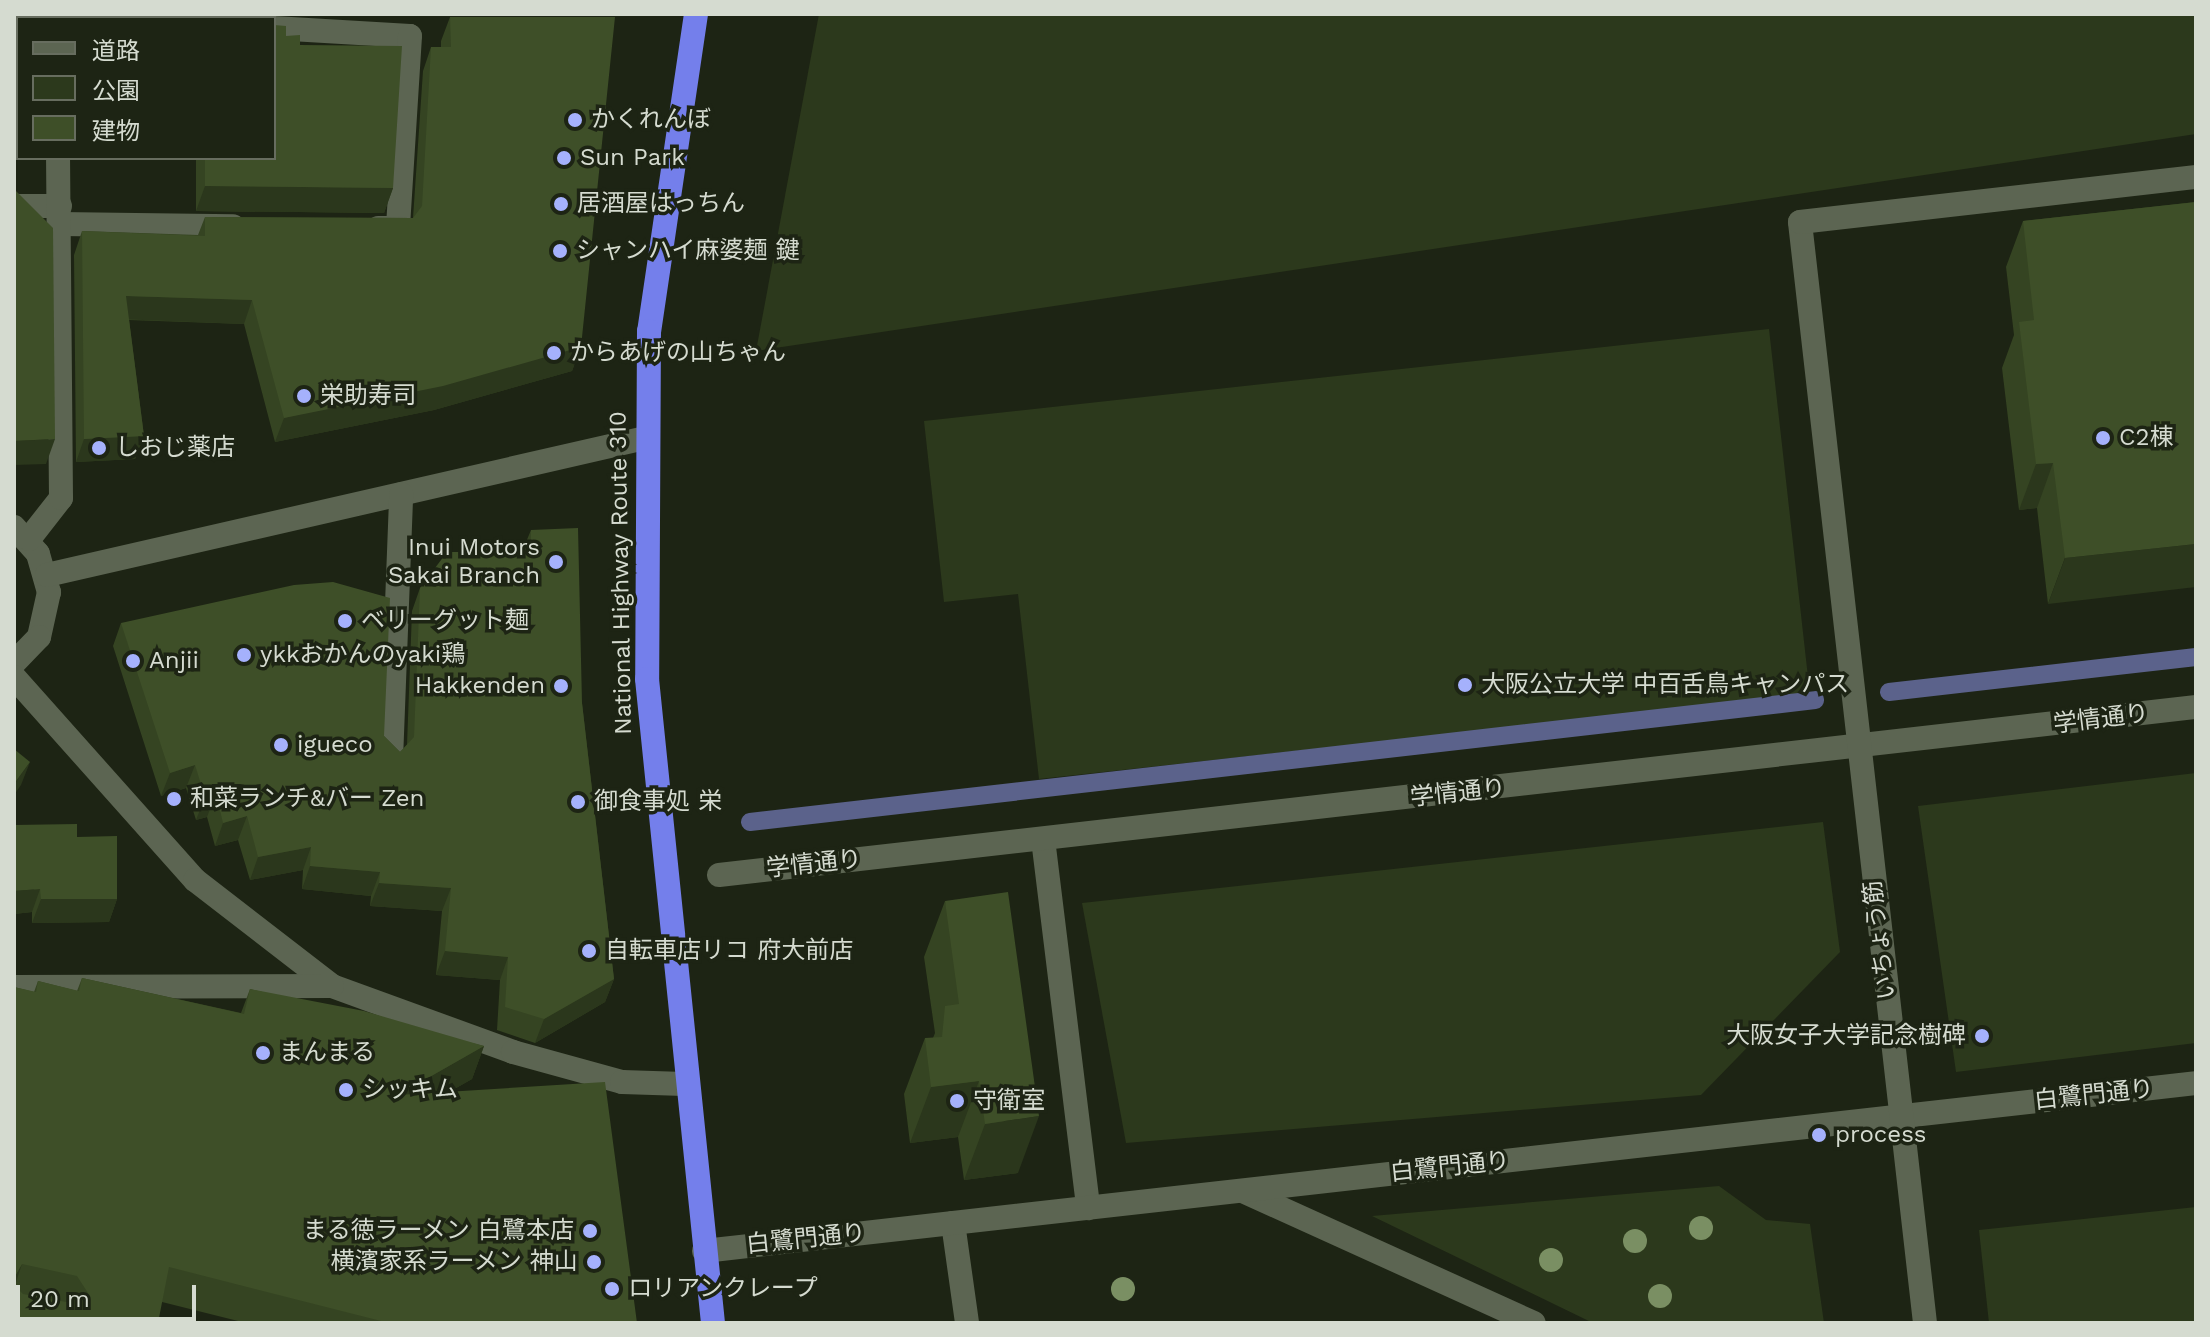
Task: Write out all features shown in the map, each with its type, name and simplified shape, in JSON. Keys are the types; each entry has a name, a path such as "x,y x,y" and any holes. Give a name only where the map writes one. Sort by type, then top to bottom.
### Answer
{"highway":[{"name":"National Highway Route 310","path":"696,14 649,331 645,438 647,679 684,1084 713,1323"}],"street":[{"path":"276,28 410,36 398,228 352,227"},
{"path":"14,663 39,637 47,575 21,533 61,498 58,160"},
{"name":"いちょう筋","path":"1925,1323 1800,222 2196,177"},
{"path":"14,206 60,215 260,226"},
{"path":"47,575 645,438"},
{"path":"391,760 401,494"},
{"path":"14,677 195,880 332,986 513,1052 622,1082 684,1084"},
{"name":"学情通り","path":"719,875 1858,748 2196,707"},
{"path":"1043,839 1088,1208"},
{"path":"14,987 332,986"},
{"name":"白鷺門通り","path":"704,1251 2196,1083"},
{"path":"1242,1190 1534,1323"},
{"path":"953,1223 967,1323"}],"green space":[{"path":"819,14 2196,14 2196,134 756,351"},
{"path":"1769,329 1810,695 1039,779 1018,594 944,602 924,421"},
{"path":"2196,773 2196,1043 1956,1072 1918,806"},
{"path":"1823,822 1840,952 1701,1095 1126,1143 1082,903"},
{"path":"1719,1186 1766,1220 1810,1224 1824,1323 1593,1323 1372,1216"},
{"path":"2196,1207 2196,1323 1989,1323 1979,1230"}],"building":[{"path":"14,14 118,14 16,16 14,136"},
{"path":"450,17 615,17 581,347 443,386 284,418 252,300 126,296 144,436 84,439 82,231 205,236 205,217 413,218 422,206 431,47 451,47"},
{"path":"276,25 286,26 286,36 300,35 300,45 402,46 393,188 205,186 205,160 276,160"},
{"path":"14,189 53,228 55,439 14,441"},
{"name":"C2棟","path":"2196,202 2196,544 2065,558 2053,463 2036,464 2019,322 2034,320 2023,221"},
{"path":"578,528 582,703 614,979 544,1019 505,1007 508,957 445,951 451,888 379,883 380,872 310,866 311,847 258,857 247,816 223,823 216,793 205,797 195,765 170,773 121,623 294,585 333,582 390,598 384,736 400,752 414,737 420,588 447,552 483,552 484,540 531,543 531,530"},
{"path":"14,749 30,762 14,784"},
{"path":"77,824 77,837 117,836 117,899 41,899 40,889 14,891 14,825"},
{"path":"1008,892 1039,1116 985,1124 979,1081 931,1087 925,1038 942,1037 945,1006 959,1004 945,901"},
{"path":"82,978 244,1014 250,989 364,1011 484,1046 398,1095 605,1082 637,1323 389,1323 169,1267 158,1323 14,1323 14,1285 23,1294 77,1304 88,1293 77,1276 22,1264 14,1278 14,987 36,992 38,981 79,991"}],"waterway":[{"path":"1889,692 2196,657"},
{"path":"750,822 1815,700"}],"place":[{"name":"かくれんぼ","path":"575,120"},
{"name":"Sun Park","path":"564,158"},
{"name":"居酒屋はっちん","path":"561,204"},
{"name":"シャンハイ麻婆麺 鍵","path":"560,251"},
{"name":"からあげの山ちゃん","path":"554,353"},
{"name":"栄助寿司","path":"304,396"},
{"name":"C2棟","path":"2103,438"},
{"name":"しおじ薬店","path":"99,448"},
{"name":"Inui Motors Sakai Branch","path":"556,562"},
{"name":"ベリーグット麺","path":"345,621"},
{"name":"ykkおかんのyaki鶏","path":"244,655"},
{"name":"Anjii","path":"133,661"},
{"name":"大阪公立大学 中百舌鳥キャンパス","path":"1465,685"},
{"name":"Hakkenden","path":"561,686"},
{"name":"igueco","path":"281,745"},
{"name":"和菜ランチ&バー Zen","path":"174,799"},
{"name":"御食事処 栄","path":"578,802"},
{"name":"自転車店リコ 府大前店","path":"589,951"},
{"name":"大阪女子大学記念樹碑","path":"1982,1036"},
{"name":"まんまる","path":"263,1053"},
{"name":"シッキム","path":"346,1090"},
{"name":"守衛室","path":"957,1101"},
{"name":"process","path":"1819,1135"},
{"name":"まる徳ラーメン 白鷺本店","path":"590,1231"},
{"name":"横濱家系ラーメン 神山","path":"594,1262"},
{"name":"ロリアンクレープ","path":"612,1289"}]}
